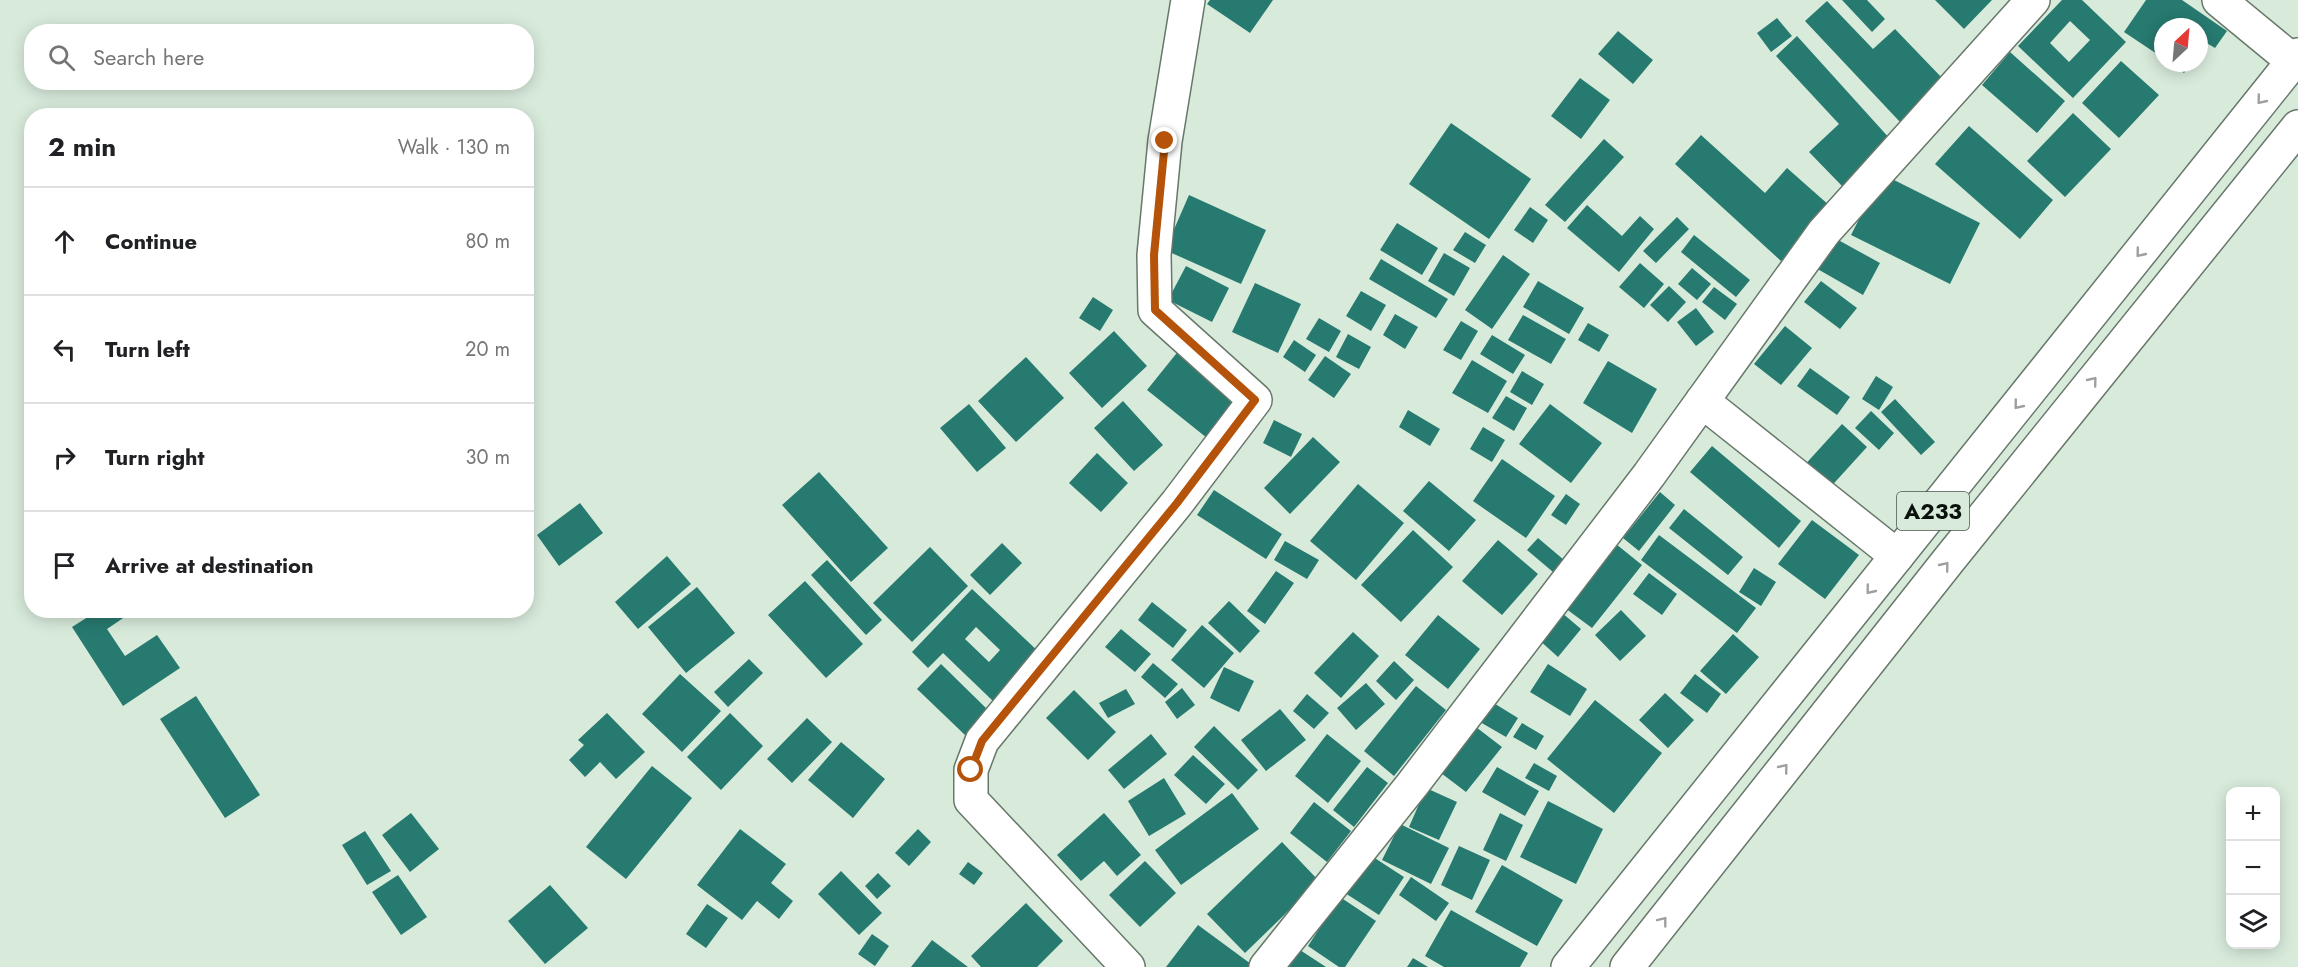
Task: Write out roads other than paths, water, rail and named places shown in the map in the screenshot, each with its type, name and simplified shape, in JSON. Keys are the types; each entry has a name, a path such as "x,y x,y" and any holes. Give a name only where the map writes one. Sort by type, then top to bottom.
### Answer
{"main road":[{"path":"1128,967 971,800 971,770 982,741 1177,503 1255,400 1155,310 1154,255 1165,141 1188,0"},
{"path":"1266,967 1412,785 1649,476 1824,232 2033,0"},
{"path":"2219,0 2295,58"},
{"name":"A233","path":"1568,967 2295,58"},
{"name":"A233","path":"1627,967 1927,588 2298,127"},
{"path":"1702,401 1897,556"}]}
